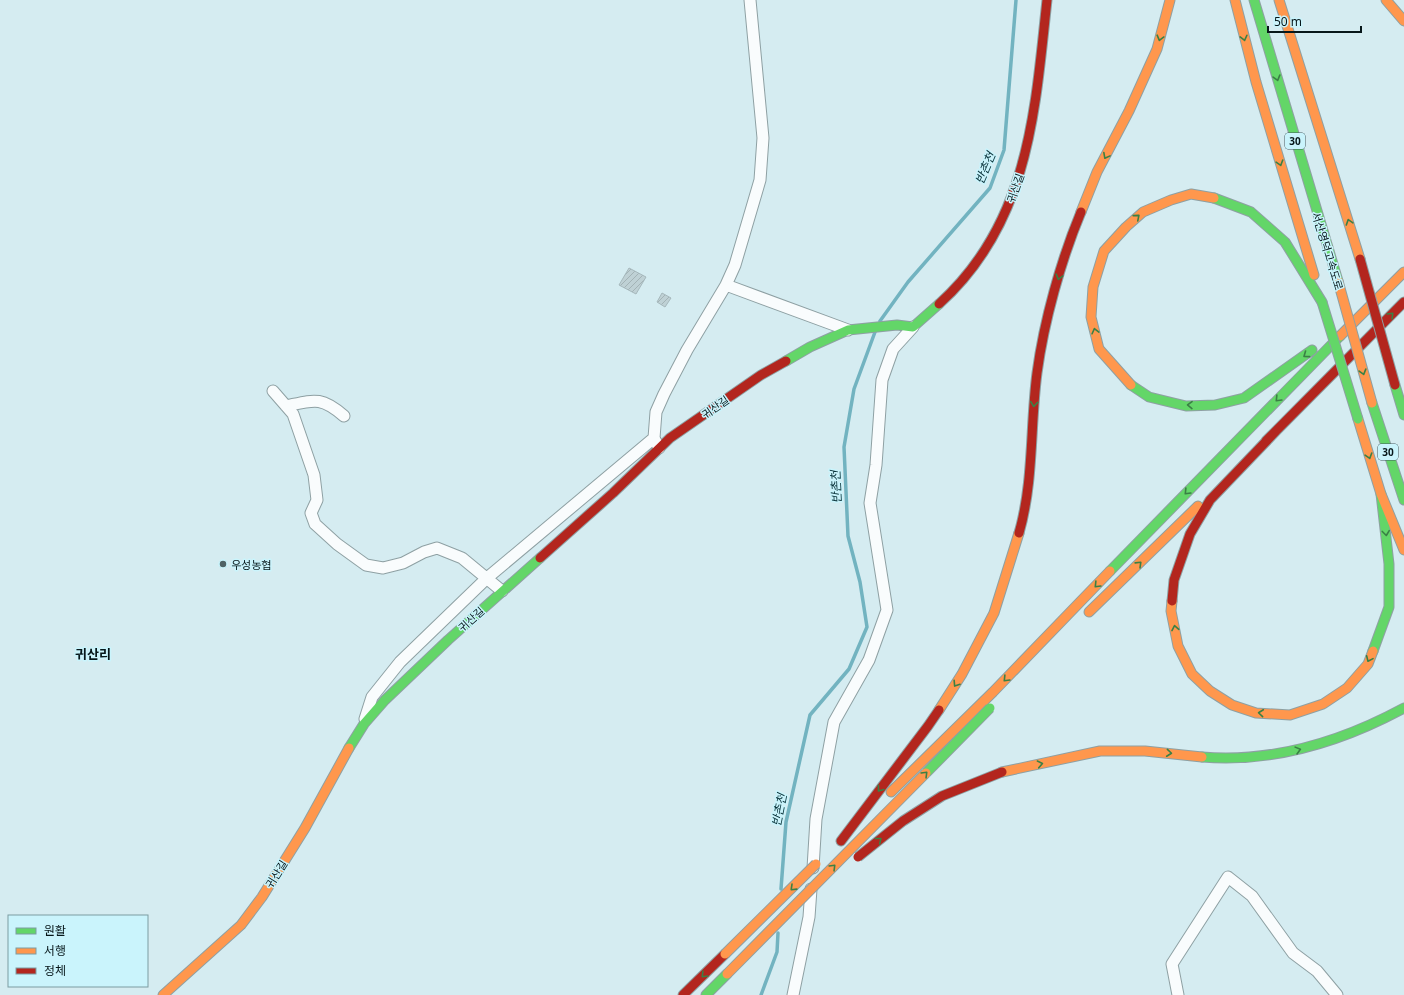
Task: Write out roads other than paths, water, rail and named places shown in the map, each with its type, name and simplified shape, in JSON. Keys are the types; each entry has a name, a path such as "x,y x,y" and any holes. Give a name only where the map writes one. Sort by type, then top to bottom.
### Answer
{"main road":[{"name":"귀산길","path":"163,995 241,925 262,897 305,828 334,774 364,724 385,700 448,640 613,493 670,438 761,375 810,347 848,330 897,325 913,327 943,303 961,284 981,258 998,230 1010,203 1020,172 1032,121 1047,0"},
{"path":"1170,0 1156,49 1129,111 1097,172 1069,240 1050,313 1037,373 1027,495 1022,523 994,613 962,674 928,726 838,843 993,692 1360,315 1404,272"},
{"path":"1235,0 1256,82 1322,302 1381,494 1404,550"},
{"name":"서산영덕고속도로","path":"1254,0 1338,281 1372,403 1404,500"},
{"name":"30","path":"1279,0 1360,259 1404,414"},
{"path":"1386,0 1404,21"},
{"path":"1322,302 1285,242 1251,212 1214,198 1191,194 1171,200 1143,212 1126,227 1104,252 1094,287 1091,317 1100,350 1132,386 1149,397 1186,406 1215,404 1244,398 1284,371 1360,315"},
{"path":"1381,494 1389,564 1389,607 1368,664 1347,688 1323,704 1290,715 1256,713 1232,705 1210,691 1192,674 1178,646 1171,611 1174,580 1190,534 1210,500 1404,302"},
{"path":"1081,620 1276,431"},
{"path":"706,995 993,705"},
{"path":"854,860 903,821 942,796 1002,772 1099,751 1137,750 1219,758 1250,758 1286,753 1327,742 1379,723 1404,708"},
{"path":"683,995 824,857"},
{"path":"763,937 842,871"}],"street":[{"path":"659,448 654,438 656,412 687,350 726,285 735,265 760,180 762,138 750,0"},
{"path":"726,285 848,330"},
{"path":"793,995 809,917 816,819 834,722 869,660 887,610 870,503 876,465 882,380 893,348 913,327"},
{"path":"272,391 293,414 314,475 317,500 311,513 314,524 337,544 366,564 383,568 403,563 424,552 438,548 462,558 502,591"},
{"path":"286,406 319,401 333,406 344,416"},
{"path":"364,724 372,697 400,662 487,578 654,438"},
{"path":"1178,995 1172,964 1228,877 1252,896 1292,952 1317,971 1337,995"}],"waterway":[{"name":"반촌천","path":"880,321 908,282 990,188 1004,150 1016,0"},
{"name":"반촌천","path":"781,889 786,822 810,715 849,669 867,627 860,582 848,536 844,447 854,389 875,332"},
{"name":"반촌천","path":"761,995 777,952 778,933"}],"place":[{"name":"우성농협","path":"223,564"}],"district":[{"name":"귀산리","path":"93,654"}]}
